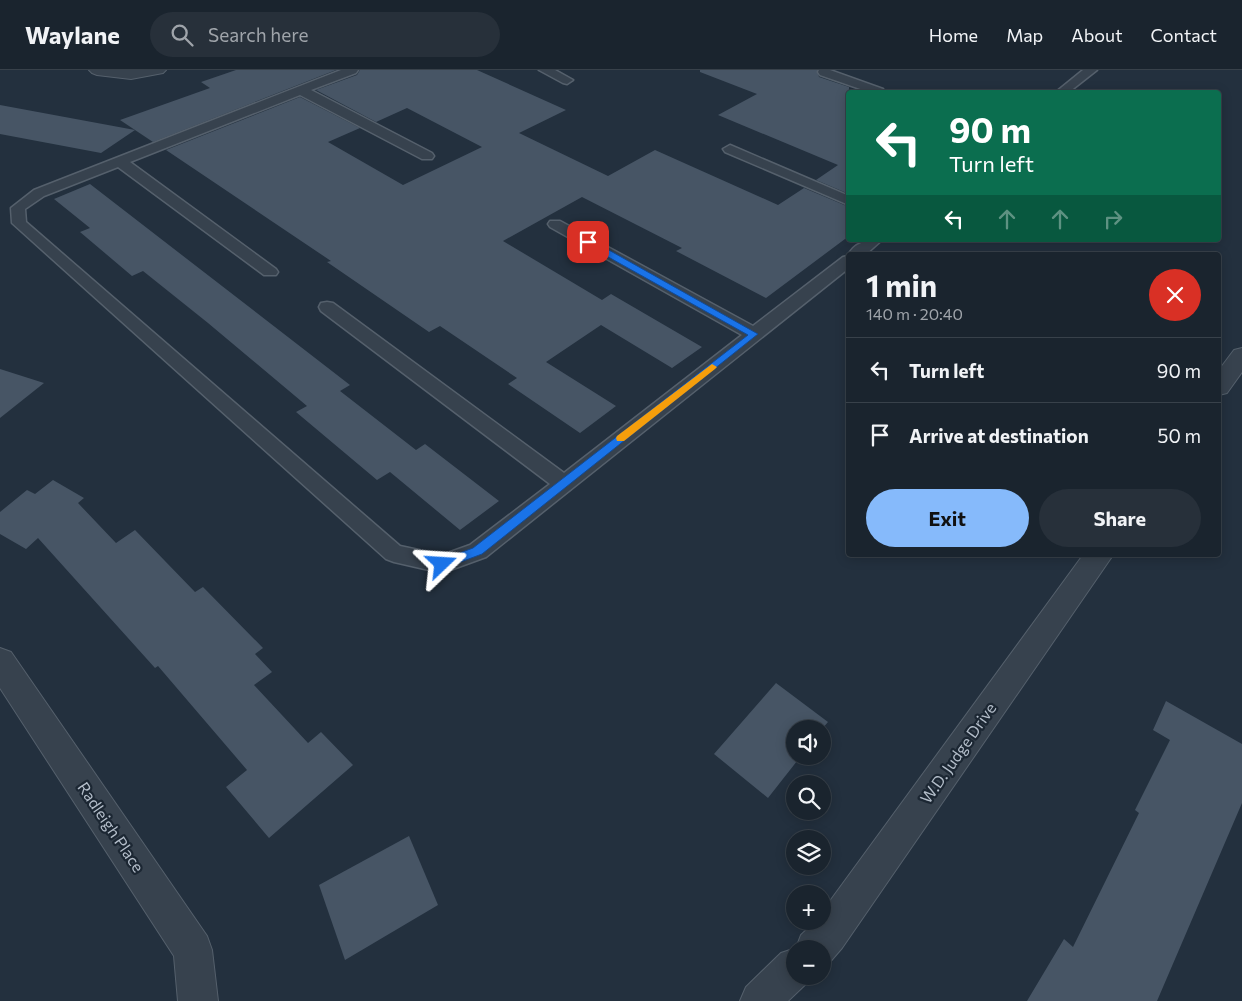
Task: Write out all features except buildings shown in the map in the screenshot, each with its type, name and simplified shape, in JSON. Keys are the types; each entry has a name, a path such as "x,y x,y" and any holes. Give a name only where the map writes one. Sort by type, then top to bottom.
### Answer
{"street":[{"path":"98,70 131,74 158,70"},
{"path":"1221,384 1242,355"},
{"name":"W.D. Judge Drive","path":"825,940 1098,557"},
{"name":"Radleigh Place","path":"0,662 193,950 198,1001"},
{"path":"760,1001 786,976"}],"lane":[{"path":"352,70 39,193 18,208 19,223 394,553 442,564 478,551 846,262"},
{"path":"544,70 567,80"},
{"path":"1065,90 1091,70"},
{"path":"824,72 874,90"},
{"path":"301,90 427,156"},
{"path":"730,149 846,201"},
{"path":"119,161 270,272"},
{"path":"555,224 754,334"},
{"path":"859,252 871,242"},
{"path":"327,307 563,483"}],"slow traffic":[{"path":"621,438 712,367"}],"route":[{"path":"442,564 478,551 754,334 588,242"}]}
